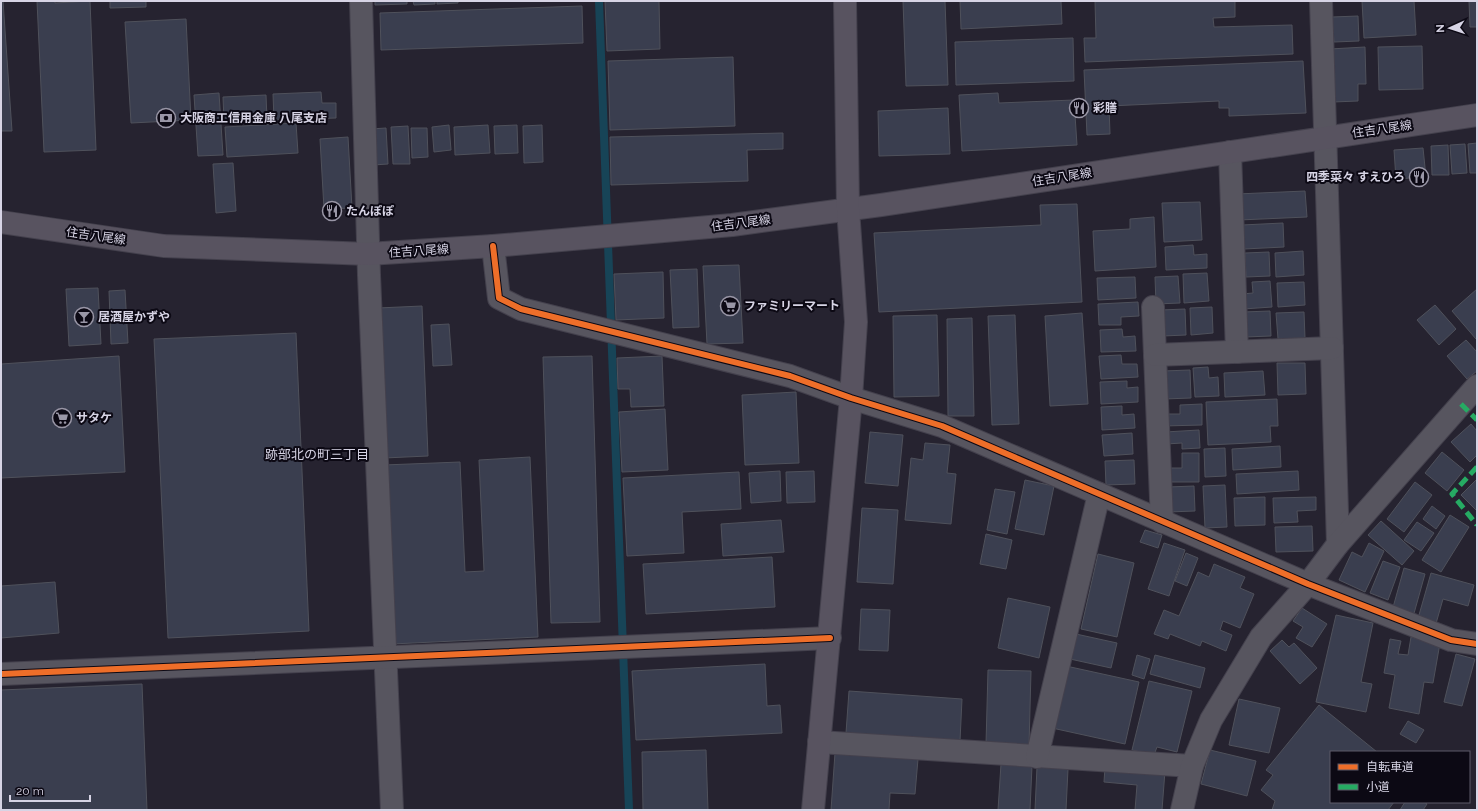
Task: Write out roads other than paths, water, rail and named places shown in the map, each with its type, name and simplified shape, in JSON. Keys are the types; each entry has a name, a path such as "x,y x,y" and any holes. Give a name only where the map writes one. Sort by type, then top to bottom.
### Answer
{"main road":[{"path":"813,810 830,638 851,398 856,322 848,209 844,1"},
{"name":"住吉八尾線","path":"1,222 164,246 368,254 493,246 732,225 1477,115"}],"street":[{"path":"361,1 368,254 392,810"},
{"path":"1321,1 1338,544"},
{"path":"1230,152 1237,352"},
{"path":"493,246 500,298 521,309 790,376 851,398 942,426 1308,584 1451,640 1477,644"},
{"path":"1153,307 1162,522"},
{"path":"1155,355 1332,348"},
{"path":"1182,810 1192,766 1212,720 1261,637 1308,584 1338,544 1477,386"},
{"path":"1037,757 1099,494"},
{"path":"1,674 830,638"},
{"path":"819,742 1192,766"}],"waterway":[{"path":"599,1 629,810"}],"place":[{"name":"彩膳","path":"1079,108"},
{"name":"大阪商工信用金庫 八尾支店","path":"166,118"},
{"name":"四季菜々 すえひろ","path":"1419,177"},
{"name":"たんぽぽ","path":"332,211"},
{"name":"ファミリーマート","path":"730,306"},
{"name":"居酒屋かずや","path":"84,317"},
{"name":"サタケ","path":"62,418"}],"district":[{"name":"跡部北の町三丁目","path":"317,454"}]}
